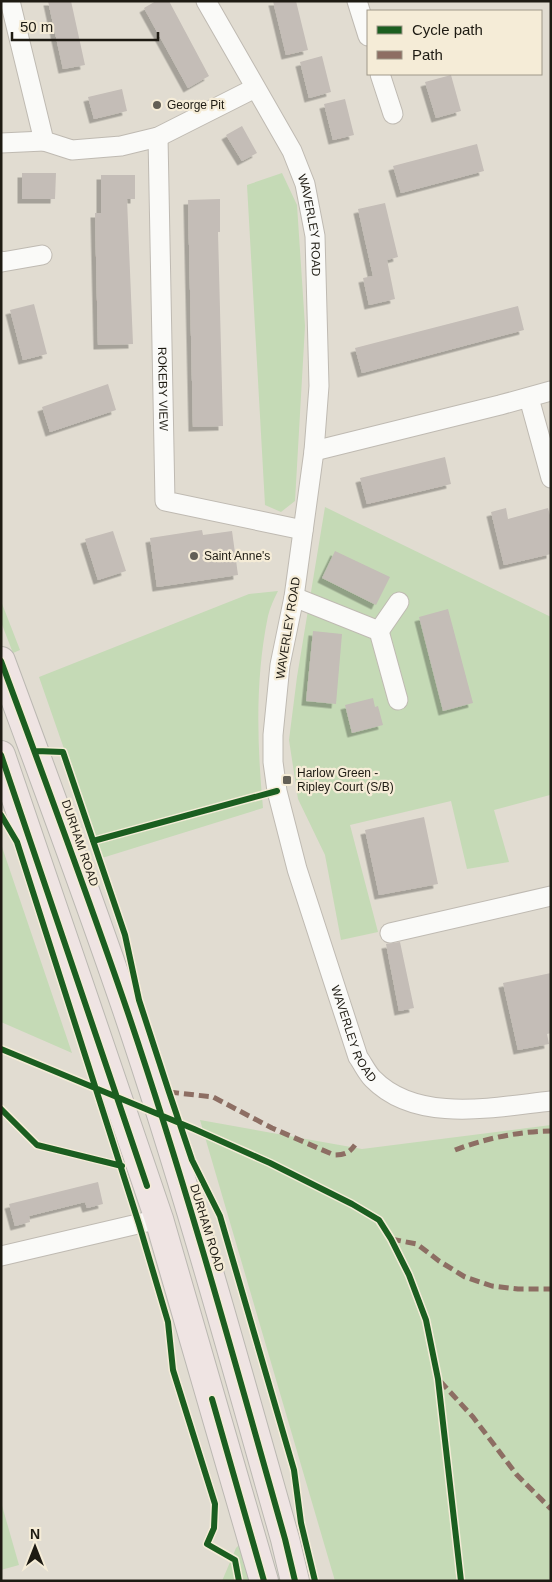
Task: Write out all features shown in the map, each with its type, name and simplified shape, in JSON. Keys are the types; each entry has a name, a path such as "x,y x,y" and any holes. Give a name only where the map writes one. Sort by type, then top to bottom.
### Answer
{"main road":[{"name":"DURHAM ROAD","path":"1,661 36,751 127,1011 207,1264 285,1538 295,1581"},
{"path":"1,755 159,1219 264,1581"}],"street":[{"path":"10,1 44,141"},
{"name":"WAVERLEY ROAD","path":"206,1 292,151 305,184 315,236 319,386 314,451 294,597 280,664 273,735 275,779 296,869 358,1057 373,1079 398,1098 431,1107 470,1110 551,1101"},
{"path":"357,1 367,33"},
{"path":"380,75 393,114"},
{"path":"1,143 44,141 72,150 121,146 158,136 255,88"},
{"name":"ROKEBY VIEW","path":"158,136 165,501 302,530"},
{"path":"1,261 42,255"},
{"path":"314,451 551,391"},
{"path":"529,398 551,478"},
{"path":"294,597 379,631"},
{"path":"379,631 400,602"},
{"path":"379,631 398,700"},
{"path":"390,933 551,896"},
{"path":"1,1256 159,1219"}],"green space":[{"path":"282,173 297,205 305,326 295,501 281,512 265,505 247,185"},
{"path":"325,507 551,617 551,796 494,810 509,862 467,869 451,801 350,825 378,932 341,940 325,855 298,799 289,740 297,677"},
{"path":"278,591 268,616 259,688 259,760 263,808 102,858 39,677 249,594"},
{"path":"1,601 20,650 13,653 1,622"},
{"path":"1,844 72,1053 1,1022"},
{"path":"200,1120 362,1149 551,1125 551,1581 335,1581"},
{"path":"1,1502 19,1565 1,1570"},
{"path":"241,1546 252,1581 222,1581 236,1548"}],"building":[{"path":"48,1 71,1 85,65 63,69"},
{"path":"156,1 169,1 209,76 188,88 144,8"},
{"path":"273,1 296,1 308,50 286,55"},
{"path":"322,56 331,92 309,98 300,62"},
{"path":"451,75 461,111 436,118 425,82"},
{"path":"122,89 127,111 94,119 88,97"},
{"path":"345,99 354,135 333,140 324,104"},
{"path":"242,126 257,153 242,161 226,135"},
{"path":"477,144 484,171 401,193 393,166"},
{"path":"22,173 56,173 55,199 22,199"},
{"path":"101,175 135,175 135,199 127,199 133,344 98,345 95,213 101,213"},
{"path":"220,199 220,232 218,232 223,426 193,427 188,200"},
{"path":"385,203 398,257 387,260 395,299 369,305 363,278 373,276 358,209"},
{"path":"34,304 47,354 23,360 10,310"},
{"path":"518,306 524,330 362,373 355,348"},
{"path":"108,384 116,410 50,432 42,407"},
{"path":"445,457 451,484 367,504 360,478"},
{"path":"506,508 508,519 548,508 551,519 551,554 504,565 491,512"},
{"name":"Saint Anne's","path":"202,530 203,535 232,531 238,575 157,587 150,538"},
{"path":"113,531 126,571 98,580 85,539"},
{"path":"335,551 390,577 376,605 322,578"},
{"path":"448,609 473,703 443,711 419,617"},
{"path":"313,631 342,634 336,704 306,701"},
{"path":"373,698 375,707 378,706 383,725 352,733 345,705"},
{"path":"424,817 438,884 379,895 365,830"},
{"path":"400,942 414,1008 399,1011 386,944"},
{"path":"551,973 551,1033 547,1034 549,1044 518,1050 503,983"},
{"path":"98,1182 103,1204 87,1208 85,1202 29,1216 30,1222 15,1226 9,1204"}],"marked path":[{"path":"169,1092 213,1097 272,1128 334,1155 346,1153 355,1145"},
{"path":"455,1150 502,1136 551,1131"},
{"path":"391,1239 417,1244 439,1261 465,1277 492,1286 518,1289 551,1289"},
{"path":"440,1381 473,1417 517,1475 551,1509"}],"cycle path":[{"path":"1,661 96,922 149,1075 229,1340 295,1581"},
{"path":"36,751 63,752 125,935 139,1000 192,1160 220,1216 294,1470 301,1523 315,1581"},
{"path":"1,755 147,1186"},
{"path":"93,841 277,791"},
{"path":"1,815 17,842 139,1224 168,1322 173,1370 215,1504 214,1528 207,1544 235,1560 239,1581"},
{"path":"1,1049 194,1129 270,1163 352,1204 379,1220 409,1275 426,1320 438,1379 461,1581"},
{"path":"1,1109 37,1145 122,1166"},
{"path":"212,1399 264,1581"}],"place":[{"name":"George Pit","path":"157,105"},
{"name":"Saint Anne's","path":"194,556"},
{"name":"Harlow Green - Ripley Court (S/B)","path":"287,780"}]}
